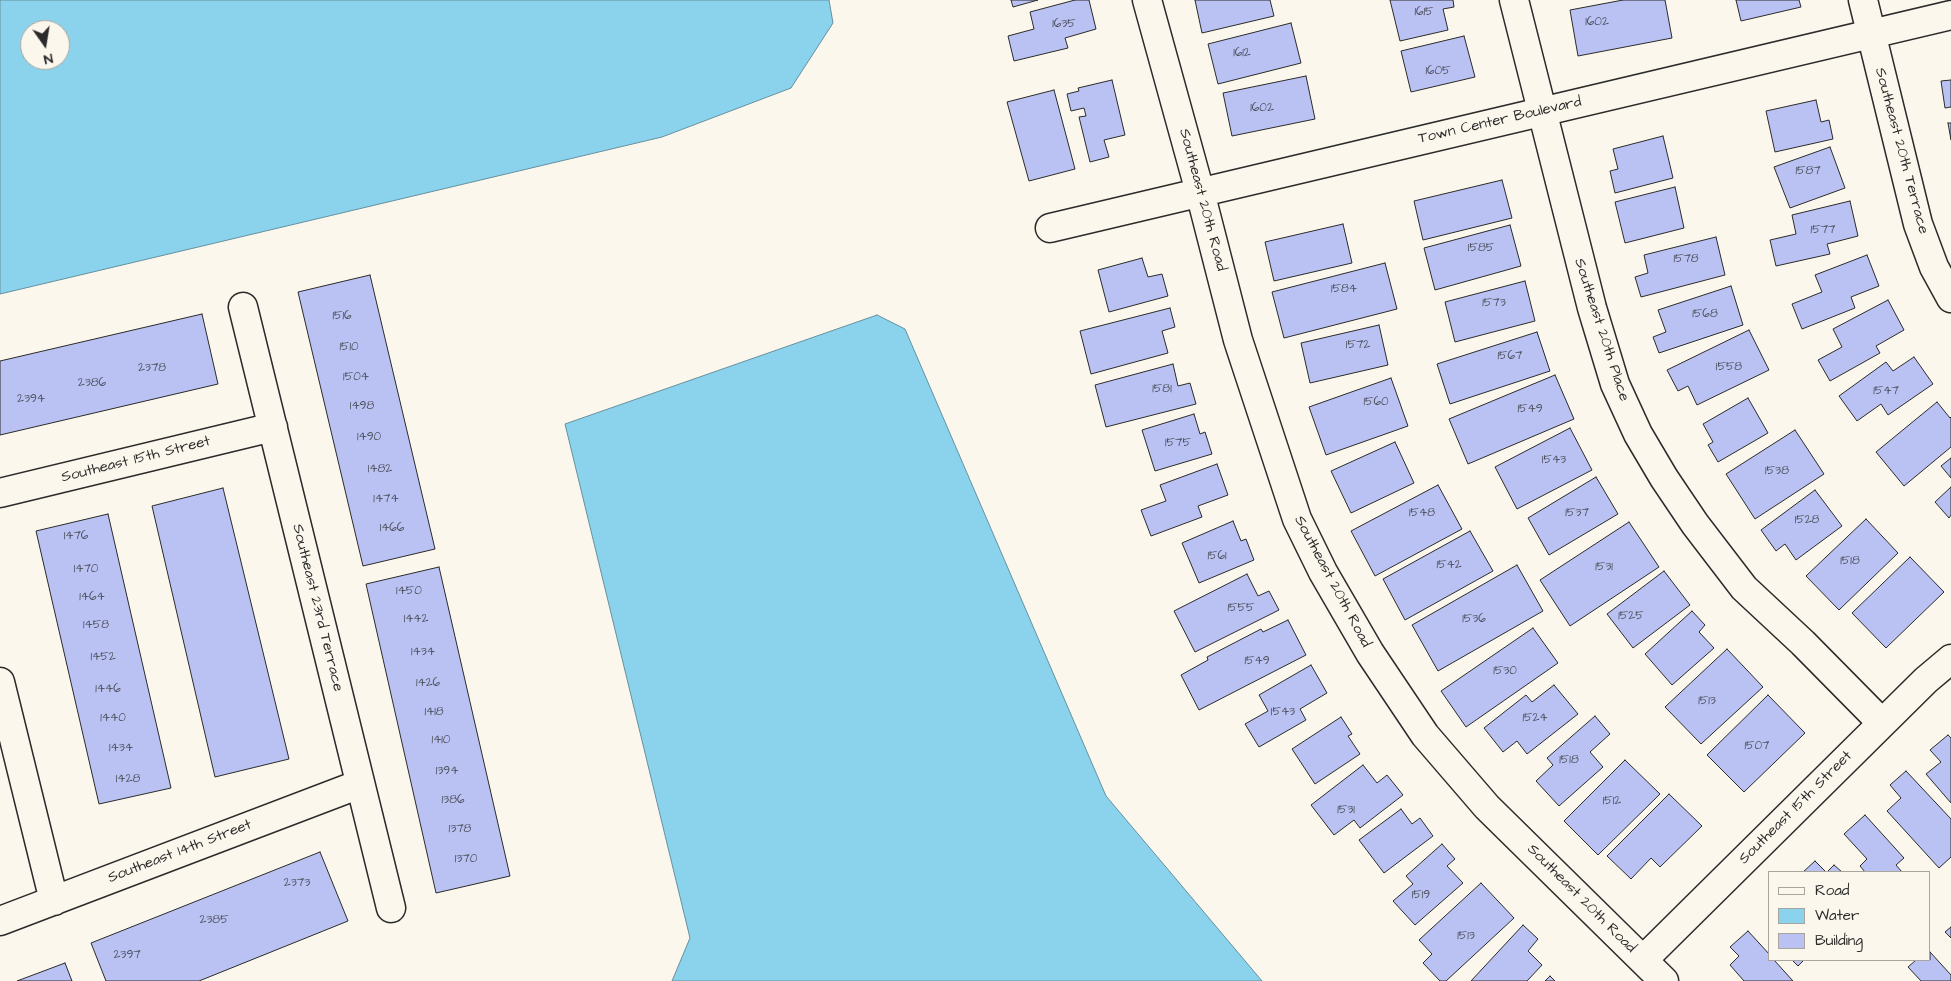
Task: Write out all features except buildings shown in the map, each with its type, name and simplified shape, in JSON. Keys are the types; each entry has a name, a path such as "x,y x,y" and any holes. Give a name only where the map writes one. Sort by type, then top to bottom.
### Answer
{"street":[{"name":"Southeast 20th Road","path":"1148,0 1238,340 1297,519 1324,572 1370,653 1425,735 1487,807 1664,981"},
{"name":"Southeast 20th Place","path":"1514,0 1592,308 1615,384 1638,434 1694,524 1744,588 1803,643 1882,723"},
{"name":"Southeast 20th Terrace","path":"1862,0 1918,224 1934,267 1951,298"},
{"name":"Town Center Boulevard","path":"1050,228 1951,15"},
{"name":"Southeast 23rd Terrace","path":"243,307 391,908"},
{"name":"Southeast 15th Street","path":"0,493 273,427"},
{"name":"Southeast 15th Street","path":"1643,960 1926,680 1951,659"},
{"path":"0,682 54,900"},
{"name":"Southeast 14th Street","path":"0,921 360,784"}],"water":[{"path":"0,0 829,0 833,23 791,88 662,137 0,294"},
{"path":"877,315 905,329 1106,796 1262,981 672,981 690,938 565,424"}]}
